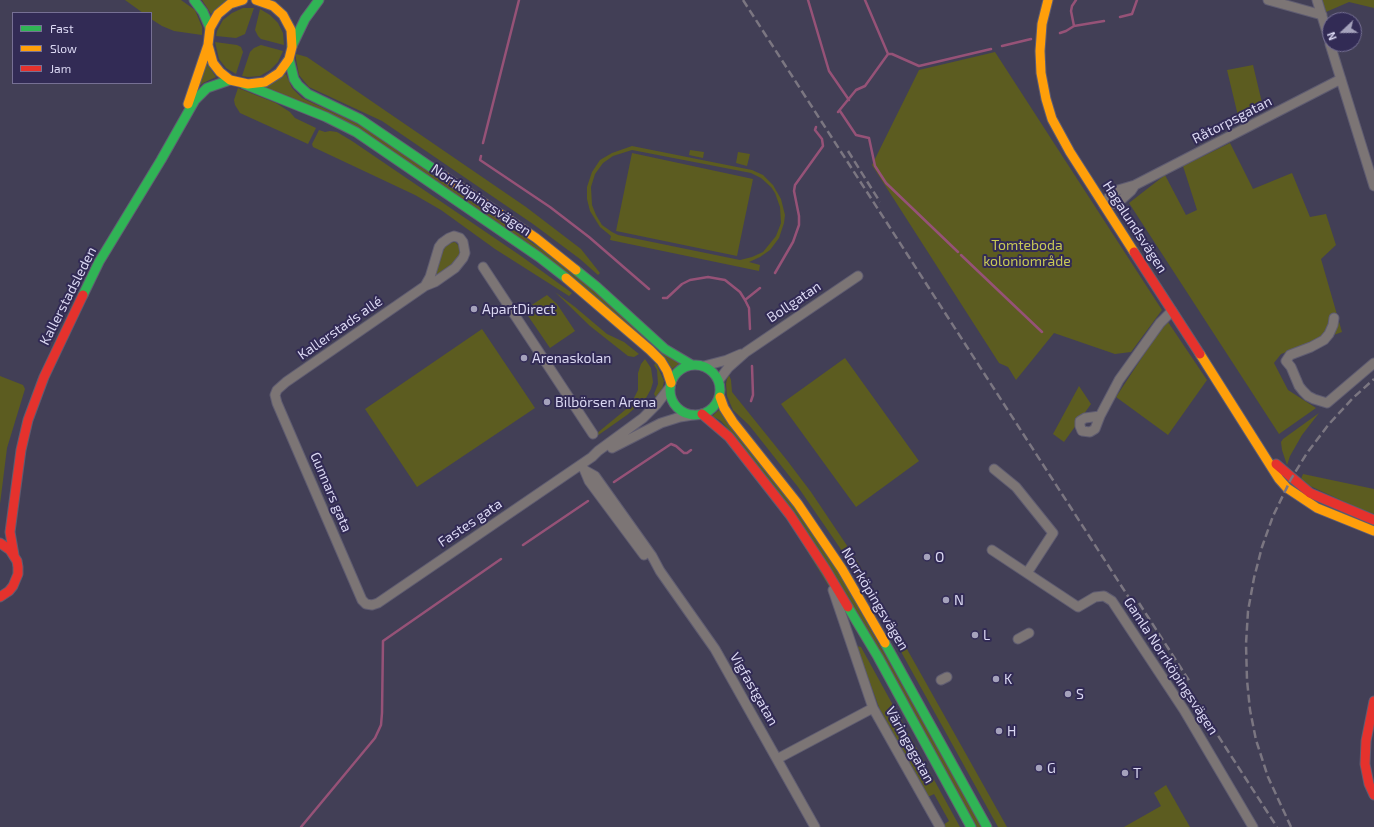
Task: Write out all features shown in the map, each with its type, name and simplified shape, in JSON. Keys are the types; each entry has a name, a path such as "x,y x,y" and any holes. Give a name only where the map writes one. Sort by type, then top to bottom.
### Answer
{"main road":[{"path":"194,0 203,12 210,28"},
{"path":"230,80 220,72 213,63 208,45 210,28 215,18 223,9 244,0"},
{"path":"261,1 276,0"},
{"path":"242,84 254,84 270,79 279,73 289,59 292,47 304,20 319,0"},
{"name":"Hagalundsvägen","path":"1048,0 1042,24 1040,51 1041,73 1052,120 1061,138 1279,479 1296,495 1317,508 1374,531"},
{"path":"261,1 277,9 285,18 292,34 292,47"},
{"name":"Kallerstadsleden","path":"0,597 9,591 16,580 18,567 14,555 10,532 21,450 28,420 44,376 99,262 162,160 184,116 208,45"},
{"name":"Norrköpingsvägen","path":"289,59 294,79 308,94 374,128 536,238 597,287 665,349 692,365"},
{"name":"Kallerstadsleden","path":"184,116 195,100 207,88 230,80"},
{"name":"Norrköpingsvägen","path":"230,80 326,117 356,132 539,257 650,350 667,371 671,385"},
{"path":"692,365 704,366 713,372 719,380 721,389 720,397 716,405 710,411 698,415 681,411 672,400 671,385 678,371 692,365"},
{"name":"Norrköpingsvägen","path":"720,397 724,408 733,422 798,504 842,569 867,610 987,827"},
{"name":"Norrköpingsvägen","path":"698,415 729,437 790,515 826,570 878,658 971,827"},
{"name":"Hagalundsvägen","path":"1262,451 1291,479 1310,493 1374,520"},
{"name":"Kallerstadsleden","path":"1,530 14,504"},
{"path":"0,543 14,555"},
{"path":"1374,701 1366,740 1365,764 1369,784 1374,795"}],"street":[{"path":"1268,0 1322,15"},
{"path":"1317,0 1322,15"},
{"path":"1333,52 1374,186"},
{"name":"Råtorpsgatan","path":"1104,205 1110,195 1118,190 1135,186 1341,79"},
{"name":"Kallerstads allé","path":"275,395 277,390 286,382 425,286 435,282 455,268 465,253 465,247 460,238 454,236 442,243 430,278 425,286"},
{"path":"483,267 593,434"},
{"name":"Bollgatan","path":"719,380 728,368 746,352 858,276"},
{"path":"1100,416 1120,380 1160,322 1172,311"},
{"path":"1334,318 1329,334 1324,340 1290,356 1286,361 1291,367 1299,386 1303,391 1308,396 1327,403 1374,363"},
{"name":"Bollgatan","path":"704,366 727,360 746,352"},
{"name":"Fastes gata","path":"362,600 366,604 372,605 378,603 584,468 598,450 643,418 657,404 671,385"},
{"name":"Gunnars gata","path":"275,395 277,403 362,600"},
{"name":"Fastes gata","path":"619,444 648,422 664,415 681,411"},
{"name":"Fastes gata","path":"592,457 601,455 619,444 668,420 698,415"},
{"name":"Vigfastgatan","path":"584,468 595,476 652,556 660,572 715,649 815,827"},
{"path":"994,469 1016,487 1053,533 1027,573"},
{"name":"Gamla Norrköpingsvägen","path":"992,550 1078,607 1095,598 1104,596 1112,601 1184,710 1253,827"},
{"path":"826,570 873,708"},
{"path":"1018,639 1028,633"},
{"name":"Väringagatan","path":"777,759 873,708 940,827"}],"green space":[{"path":"125,0 181,0 195,10 202,27 202,35 174,31 152,20 152,12 142,12"},
{"path":"202,0 227,0 211,14"},
{"path":"1322,0 1374,0 1374,8 1349,2 1326,12"},
{"path":"243,8 254,8 245,34 236,38 216,36 223,20 232,13"},
{"path":"260,9 270,15 278,23 283,33 284,45 261,39 258,36 255,30"},
{"path":"215,42 237,45 241,47 243,52 236,74 226,68 219,59"},
{"path":"261,45 283,51 278,62 270,70 260,76 242,76 250,52 254,48"},
{"name":"Tomteboda koloniområde","path":"995,52 1162,310 1131,352 1115,354 1054,333 1016,380 1008,367 999,363 872,165 919,70"},
{"path":"296,54 307,57 526,207 581,249 600,273 598,275 580,259 533,224 382,121 309,87 299,75"},
{"path":"205,61 216,77 199,86"},
{"path":"1253,65 1263,107 1239,120 1227,70"},
{"path":"286,74 292,88 302,98 362,126 553,257 680,363 672,369 666,359 380,142 265,87"},
{"path":"238,88 276,103 290,112 295,118 316,128 308,144 240,113 234,100"},
{"path":"319,130 325,132 337,132 352,141 521,256 572,293 569,296 495,249 441,210 415,195 313,147 312,144"},
{"path":"1230,143 1253,189 1292,173 1310,217 1326,214 1336,245 1321,259 1342,332 1281,354 1274,363 1288,390 1316,408 1279,434 1129,203 1165,175 1186,215 1197,210 1183,166"},
{"path":"632,146 752,170 763,175 773,185 781,199 785,215 779,238 770,250 749,262 760,265 759,271 610,240 611,236 600,227 590,211 587,199 587,187 592,172 600,160 612,153","holes":["632,150 751,173 761,178 775,193 780,207 781,223 776,236 763,252 740,260 618,235 602,225 592,205 591,187 595,174 603,163 613,156"]},
{"path":"690,150 704,152 703,158 689,155"},
{"path":"738,152 750,154 747,166 736,163"},
{"path":"632,153 753,179 737,256 616,231"},
{"path":"455,242 461,251 457,261 434,278 440,257 445,247 449,243"},
{"path":"555,292 607,334 624,342 639,354 634,357 628,356 590,326"},
{"path":"547,295 557,304 575,331 550,348 524,310"},
{"path":"1168,322 1207,380 1168,435 1116,397 1162,327"},
{"path":"482,329 535,408 417,487 365,409"},
{"path":"845,358 919,461 856,507 781,404"},
{"path":"645,359 651,368 653,382 646,398 627,415 597,436 596,434 630,406 638,390 638,373 641,364"},
{"path":"656,363 664,381 662,391 657,399 654,394 658,384 657,370 654,365"},
{"path":"729,375 732,392 811,492 858,562 1007,827 998,827 878,610 840,548 798,487 749,425 733,410 727,396 726,384"},
{"path":"0,376 23,385 25,389 7,448 0,504"},
{"path":"1079,386 1091,404 1064,442 1053,434"},
{"path":"719,410 788,498 840,575 982,827 977,827 740,442 721,421 712,416"},
{"path":"1319,413 1302,435 1290,456 1287,465 1281,442"},
{"path":"1303,474 1374,489 1374,514 1310,486 1301,479"},
{"path":"857,646 861,647 960,827 944,827 943,825 949,821 934,794 928,797 880,710"},
{"path":"1166,785 1190,827 1124,827 1161,806 1154,793"}],"waterway":[{"path":"483,143 519,0"},
{"path":"808,0 829,71 849,100"},
{"path":"865,0 888,54"},
{"path":"1074,26 1071,11 1076,0"},
{"path":"1120,17 1132,14 1137,0"},
{"path":"1060,33 1074,26 1104,21"},
{"path":"1002,46 1031,39"},
{"path":"838,112 856,90 865,86 888,54 892,54 919,66 991,49"},
{"path":"840,111 856,135 869,138 875,166 886,183 958,252"},
{"path":"775,273 793,242 799,225 799,216 794,191 795,185 823,146 822,139 815,130 816,127"},
{"path":"481,156 480,160 550,207 589,237 649,289"},
{"path":"961,255 1042,332"},
{"path":"663,298 667,298 682,284 690,280 708,277 725,280 740,292 745,300"},
{"path":"750,329 749,308 745,300 760,288"},
{"path":"751,401 753,395 752,366"},
{"path":"614,482 671,444 676,446 684,453 691,450"},
{"path":"523,545 588,501"},
{"path":"301,827 375,738 381,725 383,641 501,559"}],"railway":[{"path":"743,0 1277,827"},
{"path":"848,151 880,202"},
{"path":"1291,827 1268,777 1256,740 1250,710 1246,644 1248,611 1254,578 1262,547 1273,516 1291,479 1307,453 1329,424 1353,398 1374,379"},
{"path":"1139,603 1190,682"}],"traffic: fast":[{"path":"194,0 203,12 210,28"},
{"path":"292,46 305,19 319,0"},
{"path":"289,59 294,79 308,94 360,119 444,176"},
{"path":"83,295 99,262 161,160 195,100 207,88 230,80"},
{"path":"244,84 326,117 356,132 539,257 566,278"},
{"path":"576,270 597,287 665,349 692,365"},
{"path":"690,365 700,365 713,372 720,385 720,390 720,395 713,408 700,415 690,415 681,411 674,404 670,395 670,385 674,376 681,369 690,365"},
{"path":"848,607 878,657 971,827"},
{"path":"885,643 987,827"}],"traffic: slow":[{"path":"243,0 230,4 218,14 210,28 208,45 213,63 220,72 230,80 248,84 265,82 279,73 289,59 292,47 291,30 283,15 273,6 256,0"},
{"path":"1048,0 1042,24 1040,51 1041,73 1052,119 1070,152 1134,252"},
{"path":"188,104 208,45"},
{"path":"444,176 536,238 576,270"},
{"path":"566,278 650,350 661,361 667,371 671,383"},
{"path":"1200,354 1279,479 1287,488 1317,508 1374,531"},
{"path":"720,397 724,408 733,422 798,504 842,569 885,643"}],"traffic: jam":[{"path":"1134,252 1200,354"},
{"path":"14,555 10,532 21,450 28,420 44,377 83,295"},
{"path":"702,414 729,437 790,515 848,607"},
{"path":"1276,464 1310,493 1374,520"},
{"path":"0,543 10,550 17,561 18,567 18,574 13,586 9,591 0,597"},
{"path":"1374,701 1366,741 1365,764 1369,784 1374,795"}],"place":[{"name":"ApartDirect","path":"474,309"},
{"name":"Arenaskolan","path":"524,358"},
{"name":"Bilbörsen Arena","path":"547,402"},
{"name":"O","path":"927,557"},
{"name":"N","path":"946,600"},
{"name":"L","path":"975,635"},
{"name":"K","path":"996,679"},
{"name":"S","path":"1068,694"},
{"name":"H","path":"999,731"},
{"name":"G","path":"1039,768"},
{"name":"T","path":"1125,773"}]}
